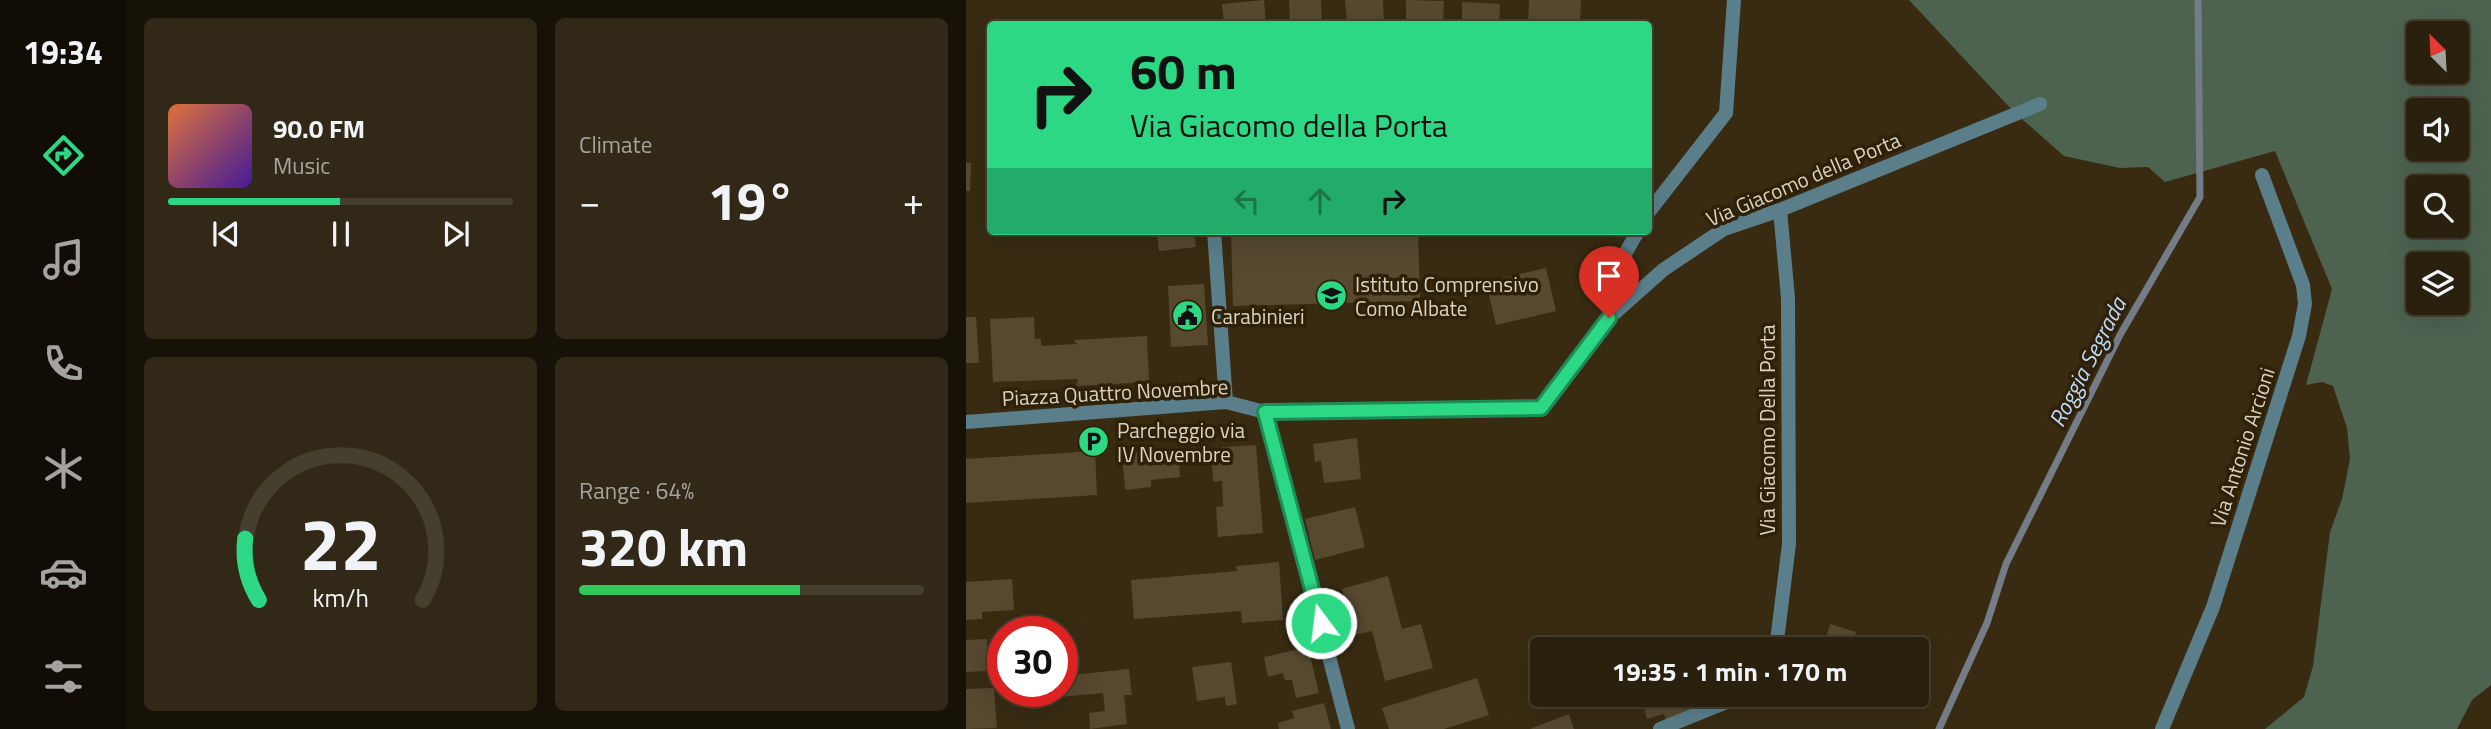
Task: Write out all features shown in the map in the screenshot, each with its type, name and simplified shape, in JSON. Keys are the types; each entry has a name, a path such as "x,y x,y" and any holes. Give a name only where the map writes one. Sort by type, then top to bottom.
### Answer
{"street":[{"path":"1652,208 1726,113 1734,0"},
{"name":"Via Giacomo della Porta","path":"1265,412 1541,408 1609,318 1663,270 1724,229 1780,210 2040,104"},
{"name":"Via Antonio Arcioni","path":"2162,729 2213,607 2299,336 2305,304 2304,285 2262,175"},
{"name":"Via Giacomo Della Porta","path":"1777,637 1789,544 1788,298 1780,210"},
{"path":"1214,235 1226,402"},
{"path":"1609,318 1613,275 1636,235"},
{"name":"Piazza Quattro Novembre","path":"966,422 1226,402 1265,412"},
{"path":"1265,412 1348,729"},
{"path":"1660,729 1714,707"}],"green space":[{"path":"1909,0 2491,0 2491,685 2472,700 2457,729 2265,729 2304,697 2313,666 2330,532 2342,499 2350,459 2347,428 2333,386 2322,382 2306,385 2332,289 2275,151 2165,182 2148,167 2120,168 2064,156 2014,112"}],"building":[{"path":"1264,0 1266,21 1224,21 1222,4"},
{"path":"1289,0 1321,0 1322,21 1290,21"},
{"path":"1345,0 1383,0 1384,21 1347,21"},
{"path":"1406,0 1444,1 1443,21 1406,21"},
{"path":"1529,0 1581,0 1580,21 1528,21"},
{"path":"1462,2 1500,4 1499,21 1462,21"},
{"path":"966,163 971,163 970,191 966,191"},
{"path":"1157,235 1194,235 1196,247 1159,251"},
{"path":"1231,235 1418,235 1420,301 1233,306"},
{"path":"1546,268 1556,311 1496,325 1486,282"},
{"name":"Carabinieri","path":"1204,284 1208,345 1171,347 1168,286"},
{"path":"966,317 976,317 979,363 966,363"},
{"path":"1034,317 1035,339 1041,339 1041,346 1077,344 1074,340 1147,336 1149,382 1076,386 1078,379 993,382 990,319"},
{"path":"1357,438 1361,479 1324,483 1321,461 1315,462 1313,444"},
{"path":"1256,445 1263,533 1218,537 1216,507 1223,506 1222,481 1213,482 1211,448"},
{"path":"1178,448 1180,477 1151,480 1151,487 1125,490 1122,454"},
{"path":"1095,451 1097,495 966,503 966,459"},
{"path":"1355,507 1365,547 1315,560 1305,519"},
{"path":"1279,562 1283,620 1242,623 1241,611 1134,619 1131,580 1237,571 1236,566"},
{"path":"1388,576 1402,629 1421,624 1433,668 1385,681 1372,631 1354,635 1342,589"},
{"path":"1012,579 1014,610 982,612 982,619 966,620 966,582"},
{"path":"1830,624 1856,632 1855,637 1826,637"},
{"path":"987,639 987,671 966,672 966,640"},
{"path":"1308,647 1319,693 1296,698 1292,680 1285,680 1283,673 1268,677 1264,657"},
{"path":"1231,662 1237,704 1226,706 1225,697 1197,701 1192,667"},
{"path":"1129,669 1132,695 1124,695 1127,724 1090,729 1089,713 1105,711 1103,693 1078,695 1078,674"},
{"path":"1477,678 1489,715 1444,729 1389,729 1382,708"},
{"path":"987,688 987,707 995,707 997,728 966,729 966,689"},
{"path":"1324,703 1331,729 1279,729 1278,723 1294,718 1292,711"},
{"path":"1644,707 1688,707 1690,713 1666,720 1664,714 1647,719"},
{"path":"1569,714 1574,729 1530,729"}],"waterway":[{"name":"Roggia Segrada","path":"1939,729 1987,623 2006,564 2120,335 2200,197 2198,0"}],"place":[{"name":"Istituto Comprensivo Como Albate","path":"1332,296"},
{"name":"Carabinieri","path":"1188,316"},
{"name":"Parcheggio via IV Novembre","path":"1094,442"}],"route":[{"path":"1321,623 1265,412 1541,408 1609,318"}]}
